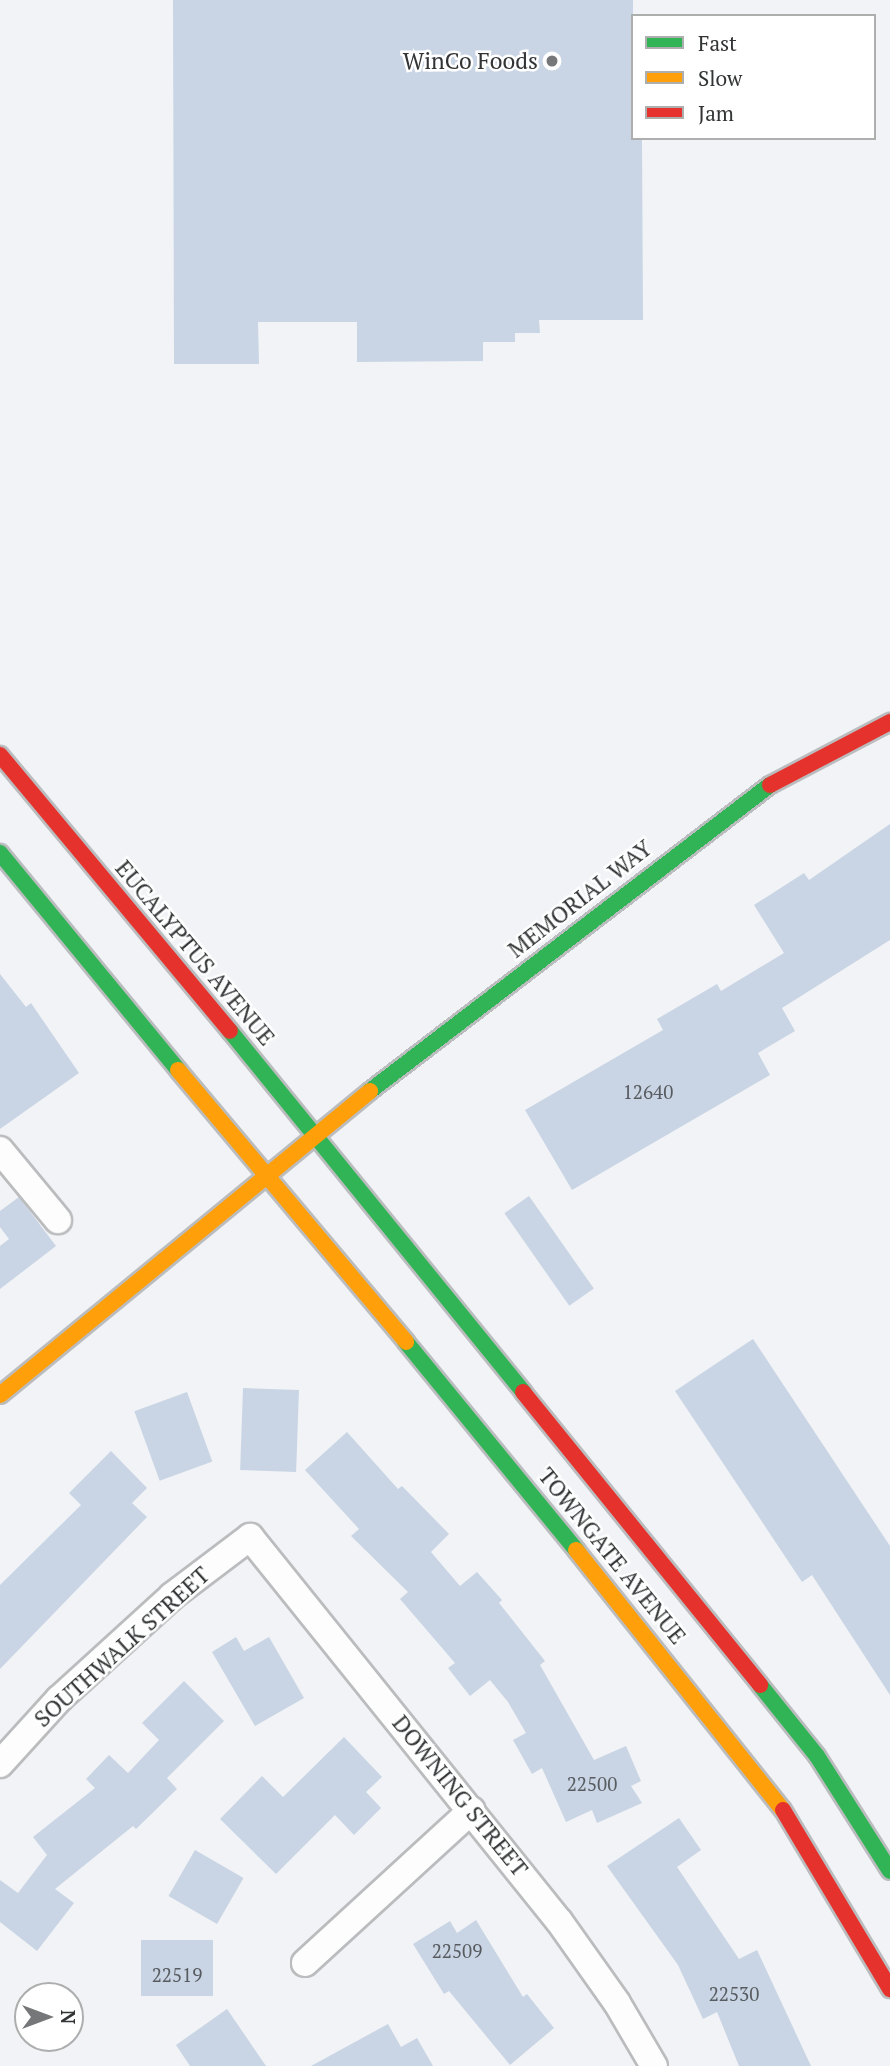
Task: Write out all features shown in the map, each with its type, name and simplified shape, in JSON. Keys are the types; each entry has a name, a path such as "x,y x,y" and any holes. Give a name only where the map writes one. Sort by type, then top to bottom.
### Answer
{"main road":[{"name":"MEMORIAL WAY","path":"314,1135 679,850 775,781 890,722"},
{"name":"EUCALYPTUS AVENUE","path":"0,755 314,1135"},
{"path":"0,853 267,1175"},
{"path":"0,1395 314,1135"},
{"name":"TOWNGATE AVENUE","path":"314,1135 817,1756 890,1871"},
{"name":"TOWNGATE AVENUE","path":"267,1175 542,1506 771,1790 890,1989"}],"street":[{"path":"0,1150 58,1220"},
{"name":"SOUTHWALK STREET","path":"0,1764 59,1699 162,1605 250,1537"},
{"name":"DOWNING STREET","path":"250,1537 567,1931 617,2003 654,2066"},
{"path":"305,1964 472,1810"}],"building":[{"path":"173,0 633,0 631,140 642,140 643,320 539,320 540,333 515,333 515,342 483,342 483,361 357,362 357,322 258,322 259,364 174,364"},
{"path":"890,824 890,940 782,1008 795,1031 758,1053 770,1075 572,1190 525,1110 663,1030 657,1019 717,984 721,991 784,953 754,905 804,873 809,880"},
{"path":"0,974 26,1007 31,1003 79,1073 0,1129"},
{"path":"529,1196 594,1289 569,1306 504,1213"},
{"path":"19,1197 56,1246 0,1289 0,1246 9,1239 0,1227 0,1211"},
{"path":"753,1339 890,1546 890,1695 812,1575 802,1582 675,1391"},
{"path":"243,1388 299,1390 296,1472 240,1470"},
{"path":"187,1392 212,1462 160,1481 134,1411"},
{"path":"347,1432 398,1489 402,1486 449,1534 431,1552 460,1586 477,1572 502,1600 499,1603 545,1661 540,1665 594,1760 626,1746 641,1781 631,1786 642,1803 597,1823 592,1810 566,1822 542,1768 532,1774 513,1740 526,1733 508,1702 490,1680 470,1696 448,1668 455,1663 400,1599 408,1592 351,1536 359,1529 305,1470"},
{"path":"111,1451 147,1488 132,1503 147,1517 0,1669 0,1585 81,1505 69,1493"},
{"path":"236,1637 244,1651 269,1637 304,1698 255,1726 212,1652"},
{"path":"184,1681 224,1721 167,1778 177,1789 136,1829 133,1826 55,1889 74,1903 37,1951 0,1922 0,1880 18,1893 47,1855 33,1837 95,1788 86,1779 109,1755 128,1773 159,1740 142,1723"},
{"path":"344,1737 382,1777 366,1792 381,1808 354,1835 335,1815 276,1874 220,1819 262,1776 283,1797"},
{"path":"679,1818 701,1850 677,1867 739,1959 757,1950 811,2066 739,2066 717,2012 703,2019 678,1965 607,1866"},
{"path":"195,1850 243,1878 217,1924 168,1896"},
{"path":"476,1920 523,1997 527,1994 554,2028 510,2065 449,1991 444,1994 413,1944 450,1921 457,1933"},
{"path":"141,1940 213,1940 213,1996 141,1996"},
{"path":"227,2009 266,2066 190,2066 176,2045"},
{"path":"388,2024 401,2047 417,2038 433,2066 311,2066"}],"traffic: fast":[{"path":"370,1091 770,785"},
{"path":"0,853 178,1070"},
{"path":"230,1031 523,1392"},
{"path":"406,1342 576,1550"},
{"path":"760,1685 817,1756 890,1871"}],"traffic: slow":[{"path":"178,1070 406,1342"},
{"path":"0,1395 370,1091"},
{"path":"576,1550 783,1810"}],"traffic: jam":[{"path":"770,785 890,722"},
{"path":"0,755 230,1031"},
{"path":"523,1392 760,1685"},
{"path":"783,1810 890,1989"}],"place":[{"name":"WinCo Foods","path":"552,61"}]}
